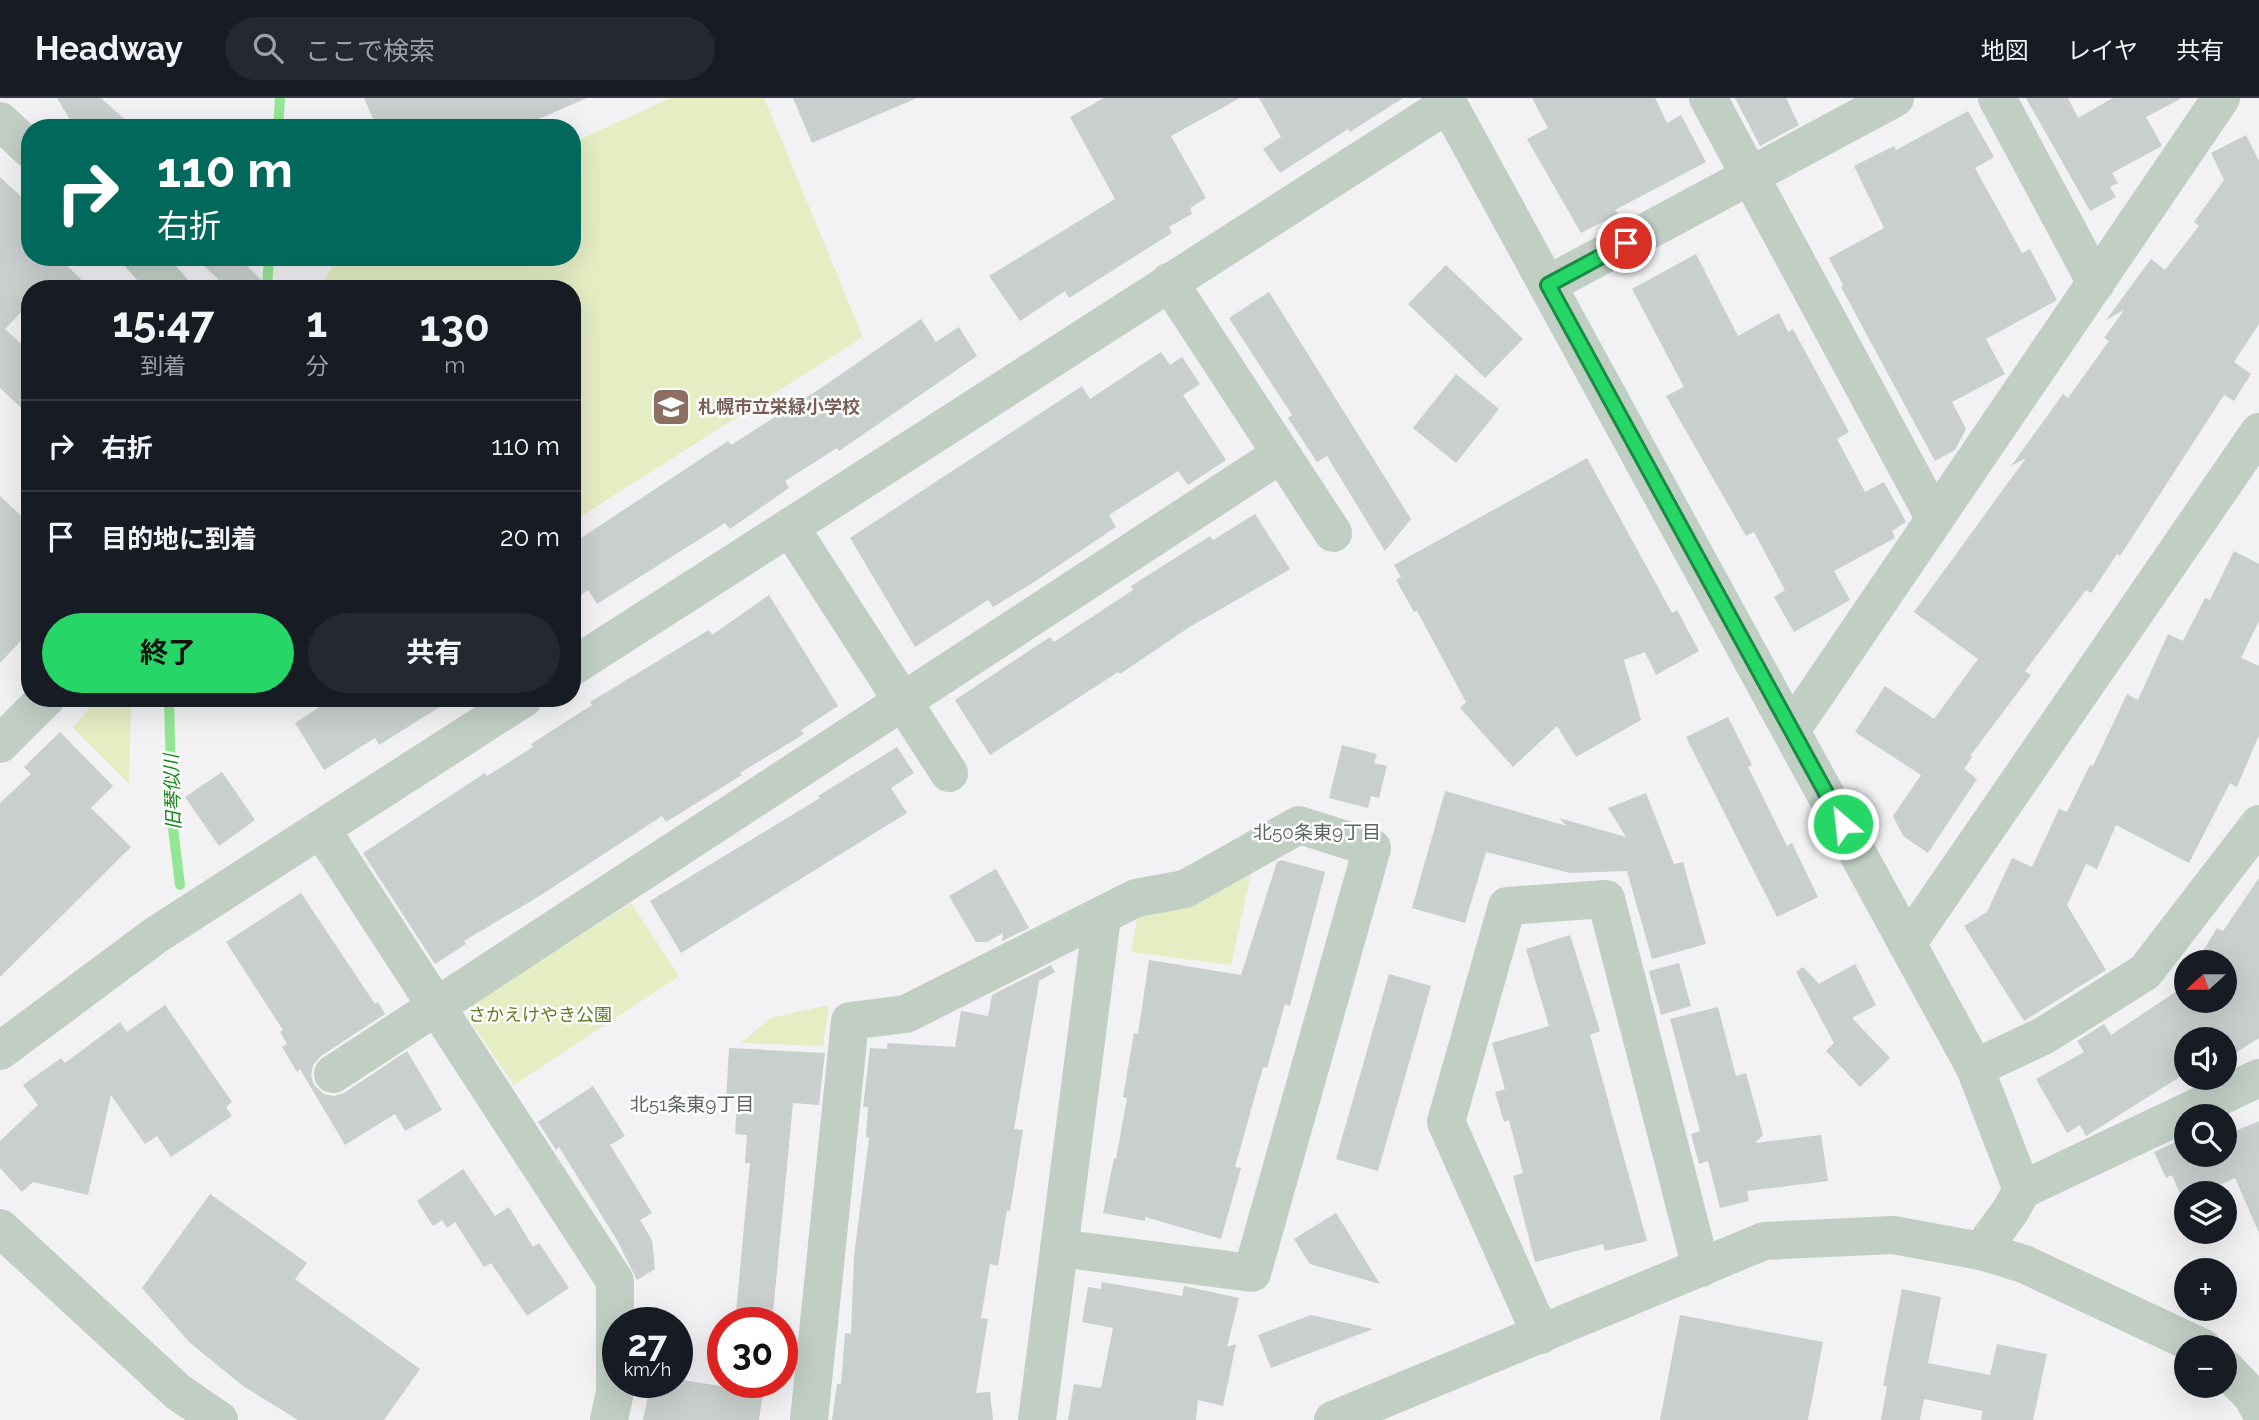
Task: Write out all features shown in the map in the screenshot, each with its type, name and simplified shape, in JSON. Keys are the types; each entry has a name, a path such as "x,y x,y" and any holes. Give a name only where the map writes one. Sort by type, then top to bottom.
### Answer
{"street":[{"path":"1708,98 1935,519"},
{"path":"1548,285 1895,98"},
{"path":"1997,98 2096,283"},
{"path":"1791,729 2221,98"},
{"path":"581,661 1446,101 1975,1068 2022,1190"},
{"path":"0,121 21,141"},
{"path":"150,266 163,280"},
{"path":"1169,282 1333,533"},
{"path":"1907,944 2259,432"},
{"path":"333,1074 902,699 1281,454"},
{"path":"790,527 949,773"},
{"path":"0,744 37,707"},
{"path":"0,1051 156,935 510,707"},
{"path":"1975,1068 2045,1035 2145,972 2259,824"},
{"path":"809,1420 850,1021 905,1014 1136,898 1185,889 1299,825 1372,848 1252,1273 1059,1248"},
{"path":"321,829 615,1281 615,1392 609,1420"},
{"path":"1541,1335 1446,1122 1507,906 1606,899 1701,1268"},
{"path":"1037,1420 1102,917"},
{"path":"1980,1251 2011,1210 2022,1190 2259,1078"},
{"path":"0,1228 177,1392 219,1420"},
{"path":"1333,1420 1764,1241 1893,1235 1980,1251 2024,1264 2175,1335"},
{"path":"2237,1380 2252,1396 2259,1409"}],"green space":[{"path":"671,98 764,98 863,337 581,516 581,280 326,280 332,266 581,266 581,139"},
{"path":"90,707 131,707 129,784 73,728"},
{"path":"1251,874 1231,965 1131,952 1139,907 1196,901"},
{"name":"さかえけやき公園","path":"631,903 679,976 514,1085 468,1018 471,1005"},
{"path":"829,1005 823,1046 741,1043 770,1018"}],"building":[{"path":"57,98 101,98 124,119 70,119"},
{"path":"364,98 587,98 539,119 373,119"},
{"path":"793,98 917,98 812,143"},
{"path":"1104,98 1240,98 1171,136 1206,198 1190,208 1192,214 1169,227 1172,233 1069,298 1065,291 1020,321 989,276 1115,199 1070,117"},
{"path":"1259,98 1403,98 1350,132 1348,129 1280,173 1263,149 1281,137"},
{"path":"1532,98 1655,98 1667,123 1681,115 1706,162 1615,210 1618,214 1581,233 1527,139 1548,128"},
{"path":"1735,98 1786,98 1799,125 1760,146"},
{"path":"2026,98 2068,98 2078,118 2113,98 2182,98 2146,117 2162,146 2112,173 2118,183 2110,187 2116,197 2090,211"},
{"path":"1968,111 1994,157 1975,168 2022,253 2030,249 2057,300 1986,339 2005,374 1952,402 1966,429 1955,450 1935,461 1841,287 1843,285 1829,258 1884,228 1854,166 1894,146 1896,150"},
{"path":"2246,135 2259,161 2259,324 2234,362 2251,374 2234,401 2224,395 2120,556 2117,554 2091,593 2086,590 2025,671 2031,675 1970,756 1972,757 1964,769 1977,779 1928,853 1903,836 1893,816 1921,775 1855,732 1885,686 1934,719 1978,659 1914,612 2026,458 2011,466 2063,394 2068,398 2109,341 2104,338 2124,310 2106,320 2151,259 2165,270 2199,226 2194,222 2224,180 2211,153"},
{"path":"0,177 21,197 21,266 67,266 82,280 21,280 21,312 5,329 21,344 21,408 0,388"},
{"path":"1696,254 1738,336 1779,313 1788,332 1793,329 1849,432 1837,439 1865,492 1884,482 1906,522 1892,531 1895,538 1834,571 1850,600 1794,632 1774,597 1785,590 1754,532 1746,536 1666,396 1684,387 1632,289"},
{"path":"1446,265 1523,339 1485,378 1408,304"},
{"path":"204,266 247,266 262,280 219,280"},
{"path":"1269,292 1411,519 1385,551 1327,456 1317,462 1288,418 1292,415 1229,318"},
{"path":"921,319 936,342 959,327 977,356 839,451 837,448 785,481 789,488 730,529 725,523 597,604 588,590 581,595 581,538 728,441 731,445 821,388"},
{"path":"1161,352 1170,365 1182,357 1200,384 1183,395 1226,460 1188,485 1178,471 1109,515 1116,527 1031,584 993,607 988,600 915,647 850,538 1082,386 1090,399"},
{"path":"1456,374 1499,409 1456,463 1413,428"},
{"path":"1587,458 1672,613 1677,610 1699,651 1656,675 1645,652 1624,660 1641,720 1576,757 1557,726 1513,767 1460,708 1466,702 1417,611 1414,612 1396,580 1401,577 1394,565"},
{"path":"0,496 21,516 21,641 0,663"},
{"path":"1255,514 1290,569 1188,628 990,755 955,700 1050,637 1054,642 1133,590 1131,586 1210,536 1213,540"},
{"path":"2234,551 2259,564 2259,621 2241,658 2259,666 2259,735 2237,787 2230,783 2189,863 2116,825 2097,869 2086,864 2067,905 2106,970 2024,1021 1964,926 1987,912 2012,858 2032,867 2059,809 2067,812 2090,765 2093,766 2127,694 2138,700 2168,634 2183,641 2205,598 2210,600"},
{"path":"769,595 838,706 801,730 804,734 740,773 742,775 666,822 662,816 541,895 464,941 466,944 435,964 363,853 485,773 487,776 533,747 531,744 592,705 590,702 709,630 712,635"},
{"path":"319,707 440,707 379,745 375,738 324,770 295,723"},
{"path":"1728,717 1752,765 1748,767 1787,846 1792,843 1818,897 1777,917 1686,737"},
{"path":"60,732 113,786 91,808 131,847 0,977 0,803 31,774 24,767"},
{"path":"1342,745 1377,754 1374,763 1387,766 1379,798 1371,796 1368,808 1329,798"},
{"path":"897,747 914,773 891,788 907,813 681,953 650,901 820,798 818,796"},
{"path":"222,772 255,820 219,846 185,797"},
{"path":"1445,791 1567,826 1559,818 1626,837 1608,808 1646,793 1674,864 1683,862 1706,944 1652,959 1627,871 1570,873 1486,852 1465,923 1412,908"},
{"path":"1281,860 1325,872 1290,1006 1285,1004 1267,1068 1263,1067 1235,1167 1241,1168 1221,1239 1145,1217 1145,1221 1103,1213 1114,1158 1116,1159 1127,1098 1123,1097 1134,1033 1138,1034 1149,960 1241,975 1277,862"},
{"path":"996,869 1029,928 1002,941 1003,933 987,942 976,942 949,896"},
{"path":"2259,878 2259,1038 2237,1052 2237,1027 2174,1027 2174,1081 2086,1136 2080,1125 2067,1133 2036,1079 2084,1052 2077,1041 2104,1024 2111,1035 2174,993 2174,1013 2237,1013 2237,950 2203,950 2217,928 2223,931"},
{"path":"301,893 375,1004 378,1002 385,1014 321,1056 313,1065 311,1075 314,1085 324,1094 334,1096 344,1093 407,1051 442,1110 405,1131 395,1114 345,1145 300,1069 297,1072 282,1047 287,1044 280,1032 283,1030 226,942"},
{"path":"1570,935 1600,1031 1590,1035 1647,1241 1605,1251 1603,1244 1535,1262 1513,1176 1523,1173 1509,1120 1504,1122 1495,1092 1505,1089 1492,1043 1549,1026 1526,949"},
{"path":"1679,963 1691,1006 1661,1015 1649,971"},
{"path":"1855,964 1876,1005 1852,1018 1890,1058 1860,1087 1826,1051 1834,1043 1796,972 1803,967 1819,984"},
{"path":"1051,965 1055,972 1039,981 1014,1129 1023,1130 1010,1211 1007,1210 998,1266 990,1264 981,1318 988,1319 976,1393 990,1392 993,1420 832,1420 837,1384 841,1384 845,1333 851,1334 854,1256 869,1138 866,1137 868,1107 863,1107 870,1048 887,1049 887,1043 955,1047 961,1011 988,1016 992,995"},
{"path":"1389,974 1431,986 1378,1171 1336,1159"},
{"path":"165,1005 232,1102 226,1107 232,1116 171,1157 157,1136 145,1144 111,1095 88,1195 33,1182 22,1192 0,1168 0,1141 38,1105 23,1085 61,1058 65,1063 120,1022 127,1032"},
{"path":"1718,1007 1736,1076 1746,1073 1763,1135 1755,1143 1821,1135 1828,1181 1747,1191 1749,1201 1720,1208 1708,1161 1699,1164 1691,1134 1700,1131 1670,1019"},
{"path":"729,1048 825,1053 819,1105 793,1103 774,1307 736,1307 750,1163 745,1163 747,1135 735,1134 737,1101 726,1100"},
{"path":"593,1086 625,1136 610,1145 652,1213 640,1220 652,1240 655,1269 637,1280 617,1240 559,1147 556,1150 538,1122"},
{"path":"2259,1121 2259,1233 2235,1178 2228,1181 2175,1181 2172,1175 2166,1178 2154,1152 2174,1143 2174,1167 2237,1167 2237,1130"},
{"path":"463,1169 495,1216 509,1207 533,1247 539,1243 569,1288 527,1316 491,1263 484,1267 455,1222 447,1228 442,1220 433,1226 417,1201"},
{"path":"210,1194 307,1263 295,1279 420,1369 384,1420 298,1420 243,1386 189,1342 142,1288"},
{"path":"1336,1213 1380,1284 1310,1264 1294,1239"},
{"path":"1102,1282 1182,1296 1184,1286 1239,1298 1227,1347 1236,1344 1223,1406 1198,1400 1196,1420 1068,1420 1074,1384 1101,1388 1113,1328 1082,1322 1088,1287 1101,1289"},
{"path":"1902,1289 1941,1297 1928,1363 1990,1375 1997,1344 2047,1354 2033,1420 1981,1420 1983,1411 1924,1399 1920,1420 1881,1420 1887,1386 1883,1386"},
{"path":"1311,1315 1373,1329 1271,1368 1258,1335"},
{"path":"1680,1315 1823,1342 1808,1420 1660,1420"},
{"path":"693,1382 707,1384 707,1398 762,1398 759,1420 643,1420 648,1398 693,1398"}],"waterway":[{"name":"旧琴似川","path":"279,119 280,98"},
{"name":"旧琴似川","path":"268,266 268,280"},
{"name":"旧琴似川","path":"169,707 172,820 180,885"}],"place":[{"name":"札幌市立栄緑小学校","path":"671,407"}],"district":[{"name":"北50条東9丁目","path":"1317,832"},
{"name":"北51条東9丁目","path":"692,1104"}],"route":[{"path":"1626,243 1548,285 1843,824"}]}
